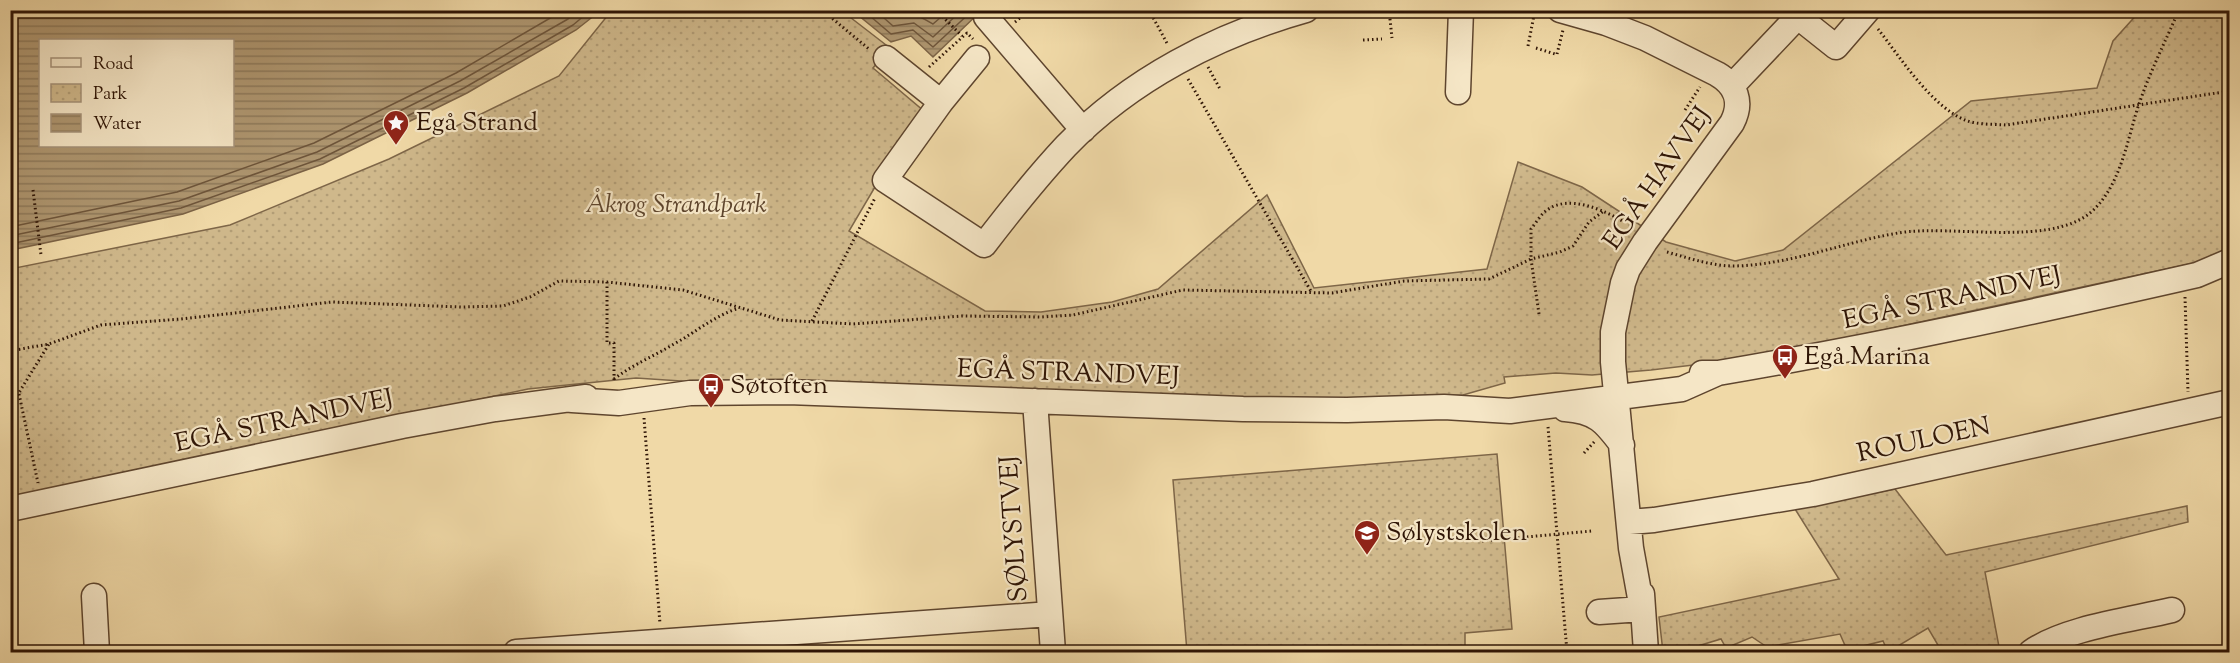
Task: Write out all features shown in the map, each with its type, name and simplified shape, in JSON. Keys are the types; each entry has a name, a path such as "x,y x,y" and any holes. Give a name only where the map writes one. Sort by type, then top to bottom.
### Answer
{"street":[{"path":"977,58 885,180 984,245 1028,189 1075,138 1113,105 1178,62 1245,30 1306,10"},
{"path":"1458,92 1461,10"},
{"name":"EGÅ HAVVEJ","path":"1560,10 1606,23 1645,38 1711,71 1728,81 1738,102 1736,116 1635,257 1623,283 1613,332 1623,390 1646,652"},
{"path":"1732,86 1800,13 1836,47 1865,14"},
{"path":"989,21 1075,138"},
{"path":"886,58 942,102"},
{"name":"EGÅ STRANDVEJ","path":"10,509 402,426 572,400 627,389 690,393 788,392 1293,410 1444,407 1623,390 1682,389 1718,373 1821,356 2189,277 2229,261"},
{"name":"EGÅ STRANDVEJ","path":"2189,277 2229,276"},
{"name":"EGÅ HAVVEJ","path":"1623,390 1622,445 1635,522"},
{"name":"EGÅ STRANDVEJ","path":"1444,407 1543,413 1623,390"},
{"name":"EGÅ STRANDVEJ","path":"572,400 619,403 690,393"},
{"name":"SØLYSTVEJ","path":"1035,401 1053,652"},
{"name":"ROULOEN","path":"1635,522 1814,494 2229,402"},
{"path":"1543,413 1576,409 1595,416 1604,422 1622,445"},
{"path":"94,596 97,652"},
{"path":"1599,612 1642,609"},
{"path":"2031,652 2042,645 2078,632 2172,610"},
{"path":"516,652 1050,614"}],"path":[{"path":"822,10 868,49 886,58"},
{"path":"936,10 963,37"},
{"path":"1149,10 1311,293"},
{"path":"1389,10 1392,38"},
{"path":"1528,46 1535,10"},
{"path":"1667,252 1708,263 1733,266 1770,263 1900,232 2032,231 2076,222 2091,212 2110,188 2127,151 2138,106 2180,10"},
{"path":"1865,14 1927,90 1945,107 1965,120 2006,125 2229,92 2229,72"},
{"path":"915,81 967,33 974,40 989,21"},
{"path":"1363,40 1382,39"},
{"path":"1536,48 1555,54"},
{"path":"1685,110 1711,71"},
{"path":"812,321 885,180"},
{"path":"33,190 41,255"},
{"path":"1539,314 1531,259 1531,229 1546,210 1560,205 1584,205 1605,210 1624,222"},
{"path":"10,351 49,344 101,325 181,319 332,302 461,307 503,306 530,297 559,281 607,282 683,290 780,320 853,324 962,316 1073,315 1183,291 1332,293 1404,281 1489,279 1531,259 1560,252 1573,246 1589,222 1605,210"},
{"path":"2188,412 2185,295 2189,277"},
{"path":"607,282 607,343 614,344 614,379 626,370 673,345 713,318 739,308"},
{"path":"10,407 49,344"},
{"path":"19,394 42,502"},
{"path":"642,401 661,643"},
{"path":"1543,413 1567,651"},
{"path":"1584,453 1599,437"},
{"path":"1482,541 1592,531"},
{"path":"1540,652 1602,647"}],"green space":[{"name":"Åkrog Strandpark","path":"612,10 842,11 890,48 873,68 925,112 885,170 849,231 985,311 1041,312 1112,302 1158,289 1267,195 1314,288 1487,269 1518,162 1582,187 1666,242 1735,261 1783,250 1971,101 2097,88 2113,41 2140,11 2229,11 2229,253 2194,263 1771,354 1651,370 1592,375 1556,373 1504,377 1505,383 1463,395 1294,399 696,382 636,378 528,389 11,498 10,269 230,225 389,159 559,76"},
{"name":"Sølystskolen","path":"1497,454 1512,629 1465,633 1465,652 1187,652 1173,480"},
{"path":"1895,489 1946,555 2187,506 2188,522 1985,572 2000,652 1942,652 1928,628 1888,652 1883,641 1847,650 1840,634 1767,647 1752,637 1726,648 1721,639 1678,652 1663,652 1659,617 1839,579 1795,509"}],"water":[{"path":"11,10 600,10 576,30 467,93 323,164 183,214 11,250"},
{"path":"853,11 981,11 933,57 911,36 891,42"}],"place":[{"name":"Egå Strand","path":"396,146"},
{"name":"Egå Marina","path":"1785,380"},
{"name":"Søtoften","path":"711,409"},
{"name":"Sølystskolen","path":"1367,556"}]}
